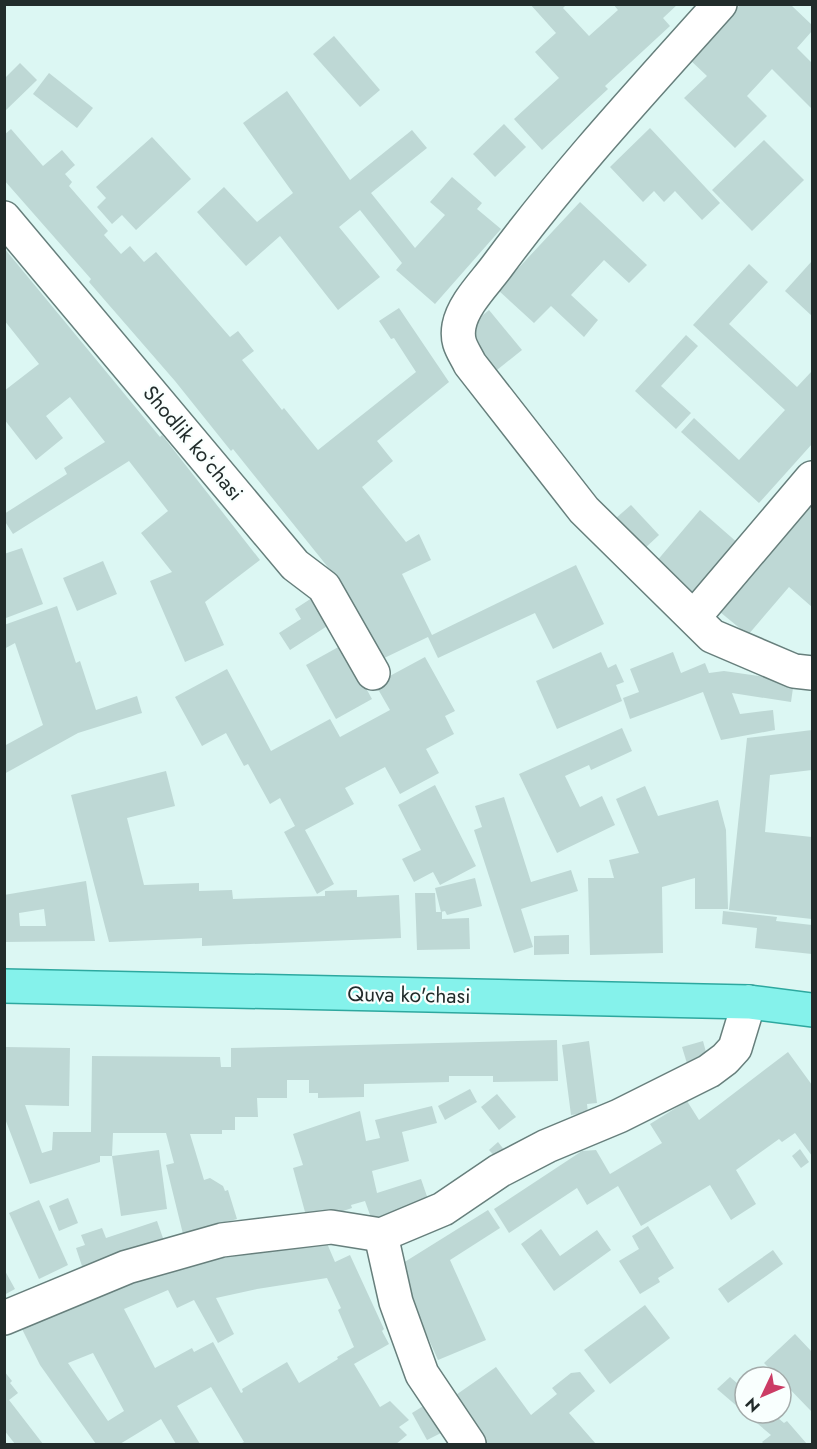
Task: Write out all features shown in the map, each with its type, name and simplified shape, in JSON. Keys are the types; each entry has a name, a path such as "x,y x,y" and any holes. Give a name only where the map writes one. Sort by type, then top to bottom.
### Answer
{"main road":[{"name":"Quva ko'chasi","path":"4,986 749,1002 813,1011"}],"street":[{"path":"720,4 586,153 517,240 468,306 459,324 457,340 470,364 584,510 712,636 794,671 813,673"},
{"name":"Shodlik koʻchasi","path":"4,218 295,565 324,587 373,673"},
{"path":"694,617 813,478"},
{"path":"4,1318 127,1267 222,1240 331,1227 381,1235 444,1209 499,1171 547,1146 619,1116 710,1071 735,1048 749,1002"},
{"path":"381,1235 396,1302 422,1374 469,1444"}],"building":[{"path":"530,4 567,4 563,8 589,36 618,10 613,4 678,4 663,18 670,26 605,86 608,89 542,150 514,119 559,78 535,52 556,33"},
{"path":"741,4 794,4 792,6 812,25 812,31 797,48 812,63 812,109 772,69 747,96 767,116 735,148 684,98 707,76 688,58"},
{"path":"334,36 380,90 360,107 313,54"},
{"path":"20,63 37,80 4,112 4,79"},
{"path":"49,73 93,108 77,128 33,94"},
{"path":"287,91 350,180 412,130 427,148 371,193 415,248 445,215 430,202 452,177 482,203 477,209 501,229 435,304 396,270 402,263 360,210 339,227 380,277 338,310 280,236 246,266 197,212 224,187 257,222 293,193 243,123"},
{"path":"504,124 526,147 495,177 473,154"},
{"path":"650,128 720,203 702,220 675,191 664,202 654,191 643,202 610,167"},
{"path":"11,129 43,166 62,150 75,165 65,174 72,182 69,186 108,231 104,235 121,254 130,246 144,262 156,252 230,337 238,331 254,351 242,360 318,450 416,372 394,338 391,339 379,321 399,308 449,382 377,441 393,461 362,487 406,542 419,534 431,560 402,574 432,635 576,565 604,624 553,649 535,613 438,658 428,637 378,661 339,581 233,449 231,451 175,381 89,282 91,279 4,180 4,135"},
{"path":"152,137 191,179 136,230 122,215 112,224 97,207 106,198 96,187"},
{"path":"764,140 804,180 752,231 712,190"},
{"path":"580,202 647,265 629,283 604,260 571,295 598,320 584,337 551,306 534,323 498,290"},
{"path":"4,248 160,437 162,435 260,560 205,602 224,645 185,662 150,581 172,572 141,533 168,511 129,461 13,534 4,520 4,514 67,474 64,468 105,442 70,397 46,416 63,438 36,460 4,419 4,391 39,364 4,320"},
{"path":"812,261 812,316 785,291"},
{"path":"749,264 768,282 729,324 797,387 812,371 812,444 759,503 681,432 694,418 739,460 785,410 693,325"},
{"path":"489,310 522,350 492,374 460,334"},
{"path":"686,335 698,346 661,386 691,413 676,429 635,391"},
{"path":"812,501 812,607 789,587 748,635 720,612"},
{"path":"631,505 659,535 643,550 615,519"},
{"path":"700,510 739,544 695,596 656,562"},
{"path":"22,548 43,604 6,618 4,554"},
{"path":"103,561 117,594 77,611 63,578"},
{"path":"318,594 335,621 290,650 279,633 301,619 295,609"},
{"path":"57,606 76,663 80,661 96,710 137,696 142,713 78,733 4,774 4,746 43,725 15,643 4,649 4,625"},
{"path":"342,645 372,699 336,719 306,665"},
{"path":"601,652 608,668 616,664 624,682 616,685 622,701 557,729 536,681"},
{"path":"673,652 681,673 705,663 709,673 724,671 794,681 791,702 732,693 740,714 773,710 775,730 721,740 703,692 630,719 623,698 639,692 630,669"},
{"path":"425,657 455,711 445,716 454,734 426,749 439,773 400,794 385,767 345,788 354,804 305,830 334,884 317,894 284,832 295,826 280,798 270,804 248,764 244,766 226,733 202,746 175,697 227,669 271,751 330,719 340,737 390,710 375,684"},
{"path":"622,728 632,751 591,770 589,765 565,776 580,807 602,796 615,825 557,853 519,774"},
{"path":"812,730 812,770 770,775 765,832 812,837 812,919 729,910 747,738"},
{"path":"166,771 175,806 127,818 144,885 199,883 199,891 232,890 233,899 325,896 325,891 357,890 357,897 399,895 401,938 202,946 202,938 109,942 71,795"},
{"path":"435,785 476,866 440,885 433,872 414,882 402,859 421,850 398,805"},
{"path":"645,786 658,816 718,800 726,830 728,909 695,909 695,878 662,887 663,953 590,955 588,878 614,878 609,860 639,853 616,799"},
{"path":"504,797 531,882 571,870 578,891 521,909 533,947 514,953 474,830 482,827 475,806"},
{"path":"475,878 482,906 447,915 445,911 441,912 435,888"},
{"path":"86,881 95,941 4,942 4,895","holes":["44,909 46,926 20,926 19,913"]},
{"path":"415,893 435,893 436,912 442,912 442,919 469,918 470,949 417,950"},
{"path":"723,911 777,917 776,921 812,925 812,954 755,948 757,928 722,924"},
{"path":"569,935 569,954 534,955 534,936"},
{"path":"557,1040 558,1081 493,1082 493,1076 449,1076 449,1082 364,1084 364,1097 318,1098 318,1093 309,1093 309,1080 287,1080 287,1098 257,1098 258,1117 235,1117 235,1130 222,1130 222,1134 190,1134 204,1180 210,1178 223,1186 225,1191 228,1190 237,1219 183,1234 166,1165 174,1163 166,1133 113,1133 112,1156 100,1156 100,1162 30,1184 4,1116 6,1113 5,1047 70,1048 69,1106 25,1105 42,1153 52,1150 53,1132 91,1132 92,1056 220,1057 221,1067 231,1067 231,1048"},
{"path":"589,1041 597,1103 587,1104 588,1113 571,1115 562,1045"},
{"path":"703,1041 707,1056 689,1070 682,1047"},
{"path":"788,1052 812,1085 812,1156 795,1133 782,1142 779,1139 736,1170 756,1204 731,1220 710,1185 641,1226 618,1186 587,1205 577,1188 509,1233 494,1209 582,1151 596,1150 610,1174 662,1143 650,1124 687,1101 699,1120"},
{"path":"470,1089 477,1102 445,1120 438,1106"},
{"path":"497,1094 516,1117 499,1130 481,1107"},
{"path":"432,1106 437,1123 402,1132 409,1161 372,1171 377,1193 421,1179 431,1208 374,1226 365,1201 351,1205 352,1208 308,1223 293,1168 303,1165 293,1134 360,1111 366,1141 380,1138 375,1120"},
{"path":"498,1142 505,1151 497,1159 489,1150"},
{"path":"800,1149 809,1162 801,1168 792,1156"},
{"path":"159,1150 167,1209 121,1216 112,1156"},
{"path":"68,1198 78,1223 59,1231 49,1206"},
{"path":"39,1200 68,1265 39,1279 9,1213"},
{"path":"488,1210 500,1228 450,1260 486,1340 438,1360 406,1288 403,1263"},
{"path":"157,1221 164,1241 83,1269 76,1248 85,1245 81,1235 102,1228 106,1238"},
{"path":"648,1226 674,1268 658,1278 660,1282 640,1294 619,1261 639,1249 632,1236"},
{"path":"541,1229 560,1256 597,1230 611,1250 554,1291 521,1244"},
{"path":"326,1241 335,1262 350,1255 389,1344 354,1364 380,1407 390,1401 409,1420 399,1427 407,1435 396,1444 240,1444 244,1442 211,1387 177,1406 200,1444 176,1444 161,1419 120,1444 96,1444 40,1365 20,1325 177,1265","holes":["327,1278 341,1308 338,1310 354,1347 299,1383 287,1362 242,1389 241,1393 213,1342 194,1352 192,1348 155,1368 124,1309 168,1290 177,1308 194,1300 218,1343 234,1334 216,1298","93,1353 124,1411 108,1421 68,1363"]},
{"path":"773,1250 783,1264 728,1303 718,1289"},
{"path":"4,1269 15,1289 4,1295"},
{"path":"645,1305 670,1338 610,1384 584,1350"},
{"path":"795,1334 812,1352 812,1412 793,1392 793,1365 766,1365 764,1363"},
{"path":"496,1367 531,1415 557,1394 552,1388 571,1373 580,1372 595,1391 569,1413 596,1444 485,1444 453,1397"},
{"path":"4,1371 18,1393 9,1400 43,1444 15,1444 4,1430"},
{"path":"730,1377 733,1380 733,1403 717,1389"},
{"path":"425,1405 441,1433 427,1440 412,1413"},
{"path":"759,1425 790,1425 807,1444 764,1444 762,1442 771,1435"}]}
